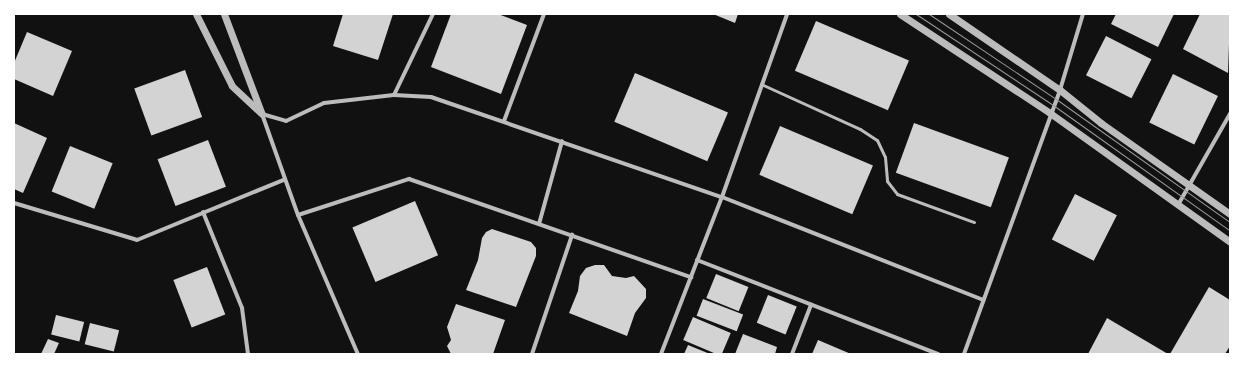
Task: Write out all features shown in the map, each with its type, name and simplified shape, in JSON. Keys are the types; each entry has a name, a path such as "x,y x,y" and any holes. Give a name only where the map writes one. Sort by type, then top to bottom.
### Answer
{"street":[{"path":"196,14 232,86 262,114 286,121 324,103 394,95 431,97 722,197 983,300"},
{"path":"224,14 262,114 284,180 358,354"},
{"path":"394,95 433,14"},
{"path":"504,121 544,14"},
{"path":"661,354 722,197 787,14"},
{"path":"900,14 1050,113 1230,242"},
{"path":"950,14 1060,90 1100,123 1230,214"},
{"path":"964,354 1050,113 1060,90 1082,14"},
{"path":"1178,205 1230,114"},
{"path":"539,224 562,141"},
{"path":"298,215 409,179 691,277"},
{"path":"14,203 137,240 284,180"},
{"path":"203,212 242,308 248,354"},
{"path":"532,354 572,235"},
{"path":"697,260 938,354"},
{"path":"792,354 811,305"}],"lane":[{"path":"761,84 860,129 877,140 885,157 887,181 897,194 974,222"}],"building":[{"path":"343,14 393,14 378,60 333,46"},
{"path":"451,14 498,14 527,25 501,94 431,67"},
{"path":"713,14 738,14 735,23"},
{"path":"1116,14 1174,14 1158,47 1111,24"},
{"path":"1200,14 1230,15 1228,73 1183,49"},
{"path":"816,21 909,60 888,110 795,71"},
{"path":"27,32 72,51 53,96 14,79 14,63"},
{"path":"1106,36 1151,59 1131,98 1086,75"},
{"path":"185,70 202,117 151,135 134,88"},
{"path":"635,73 728,112 707,161 614,122"},
{"path":"1173,74 1218,96 1194,144 1149,123"},
{"path":"14,123 47,138 23,193 14,189"},
{"path":"914,123 1009,158 991,207 896,173"},
{"path":"780,126 873,165 852,214 759,175"},
{"path":"208,140 226,187 176,206 158,159"},
{"path":"70,146 113,163 94,209 52,191"},
{"path":"1075,194 1117,215 1094,261 1052,239"},
{"path":"415,201 438,255 375,282 352,228"},
{"path":"492,229 531,242 536,248 536,256 516,307 466,290 478,260 482,238 486,232"},
{"path":"595,265 604,265 612,276 626,278 634,276 646,289 646,298 635,313 627,336 569,313 578,291 580,276 586,268"},
{"path":"207,267 225,315 192,328 173,280"},
{"path":"716,274 748,287 739,311 706,298"},
{"path":"1209,287 1230,300 1230,346 1225,354 1170,354"},
{"path":"768,295 797,307 786,334 757,323"},
{"path":"703,299 743,314 737,331 697,316"},
{"path":"456,304 505,320 493,354 451,354 447,346 451,340 447,327"},
{"path":"56,315 84,322 79,341 51,334"},
{"path":"693,317 731,333 722,354 716,354 683,340"},
{"path":"1107,318 1168,354 1088,354"},
{"path":"90,323 119,330 114,352 85,344"},
{"path":"743,334 777,347 775,354 735,354"},
{"path":"48,339 59,343 54,354 41,354"},
{"path":"818,340 851,354 812,354"},
{"path":"688,345 710,354 684,354"}],"tram line":[{"path":"916,14 1053,105 1230,231"},
{"path":"929,14 1056,99 1230,222"}]}
